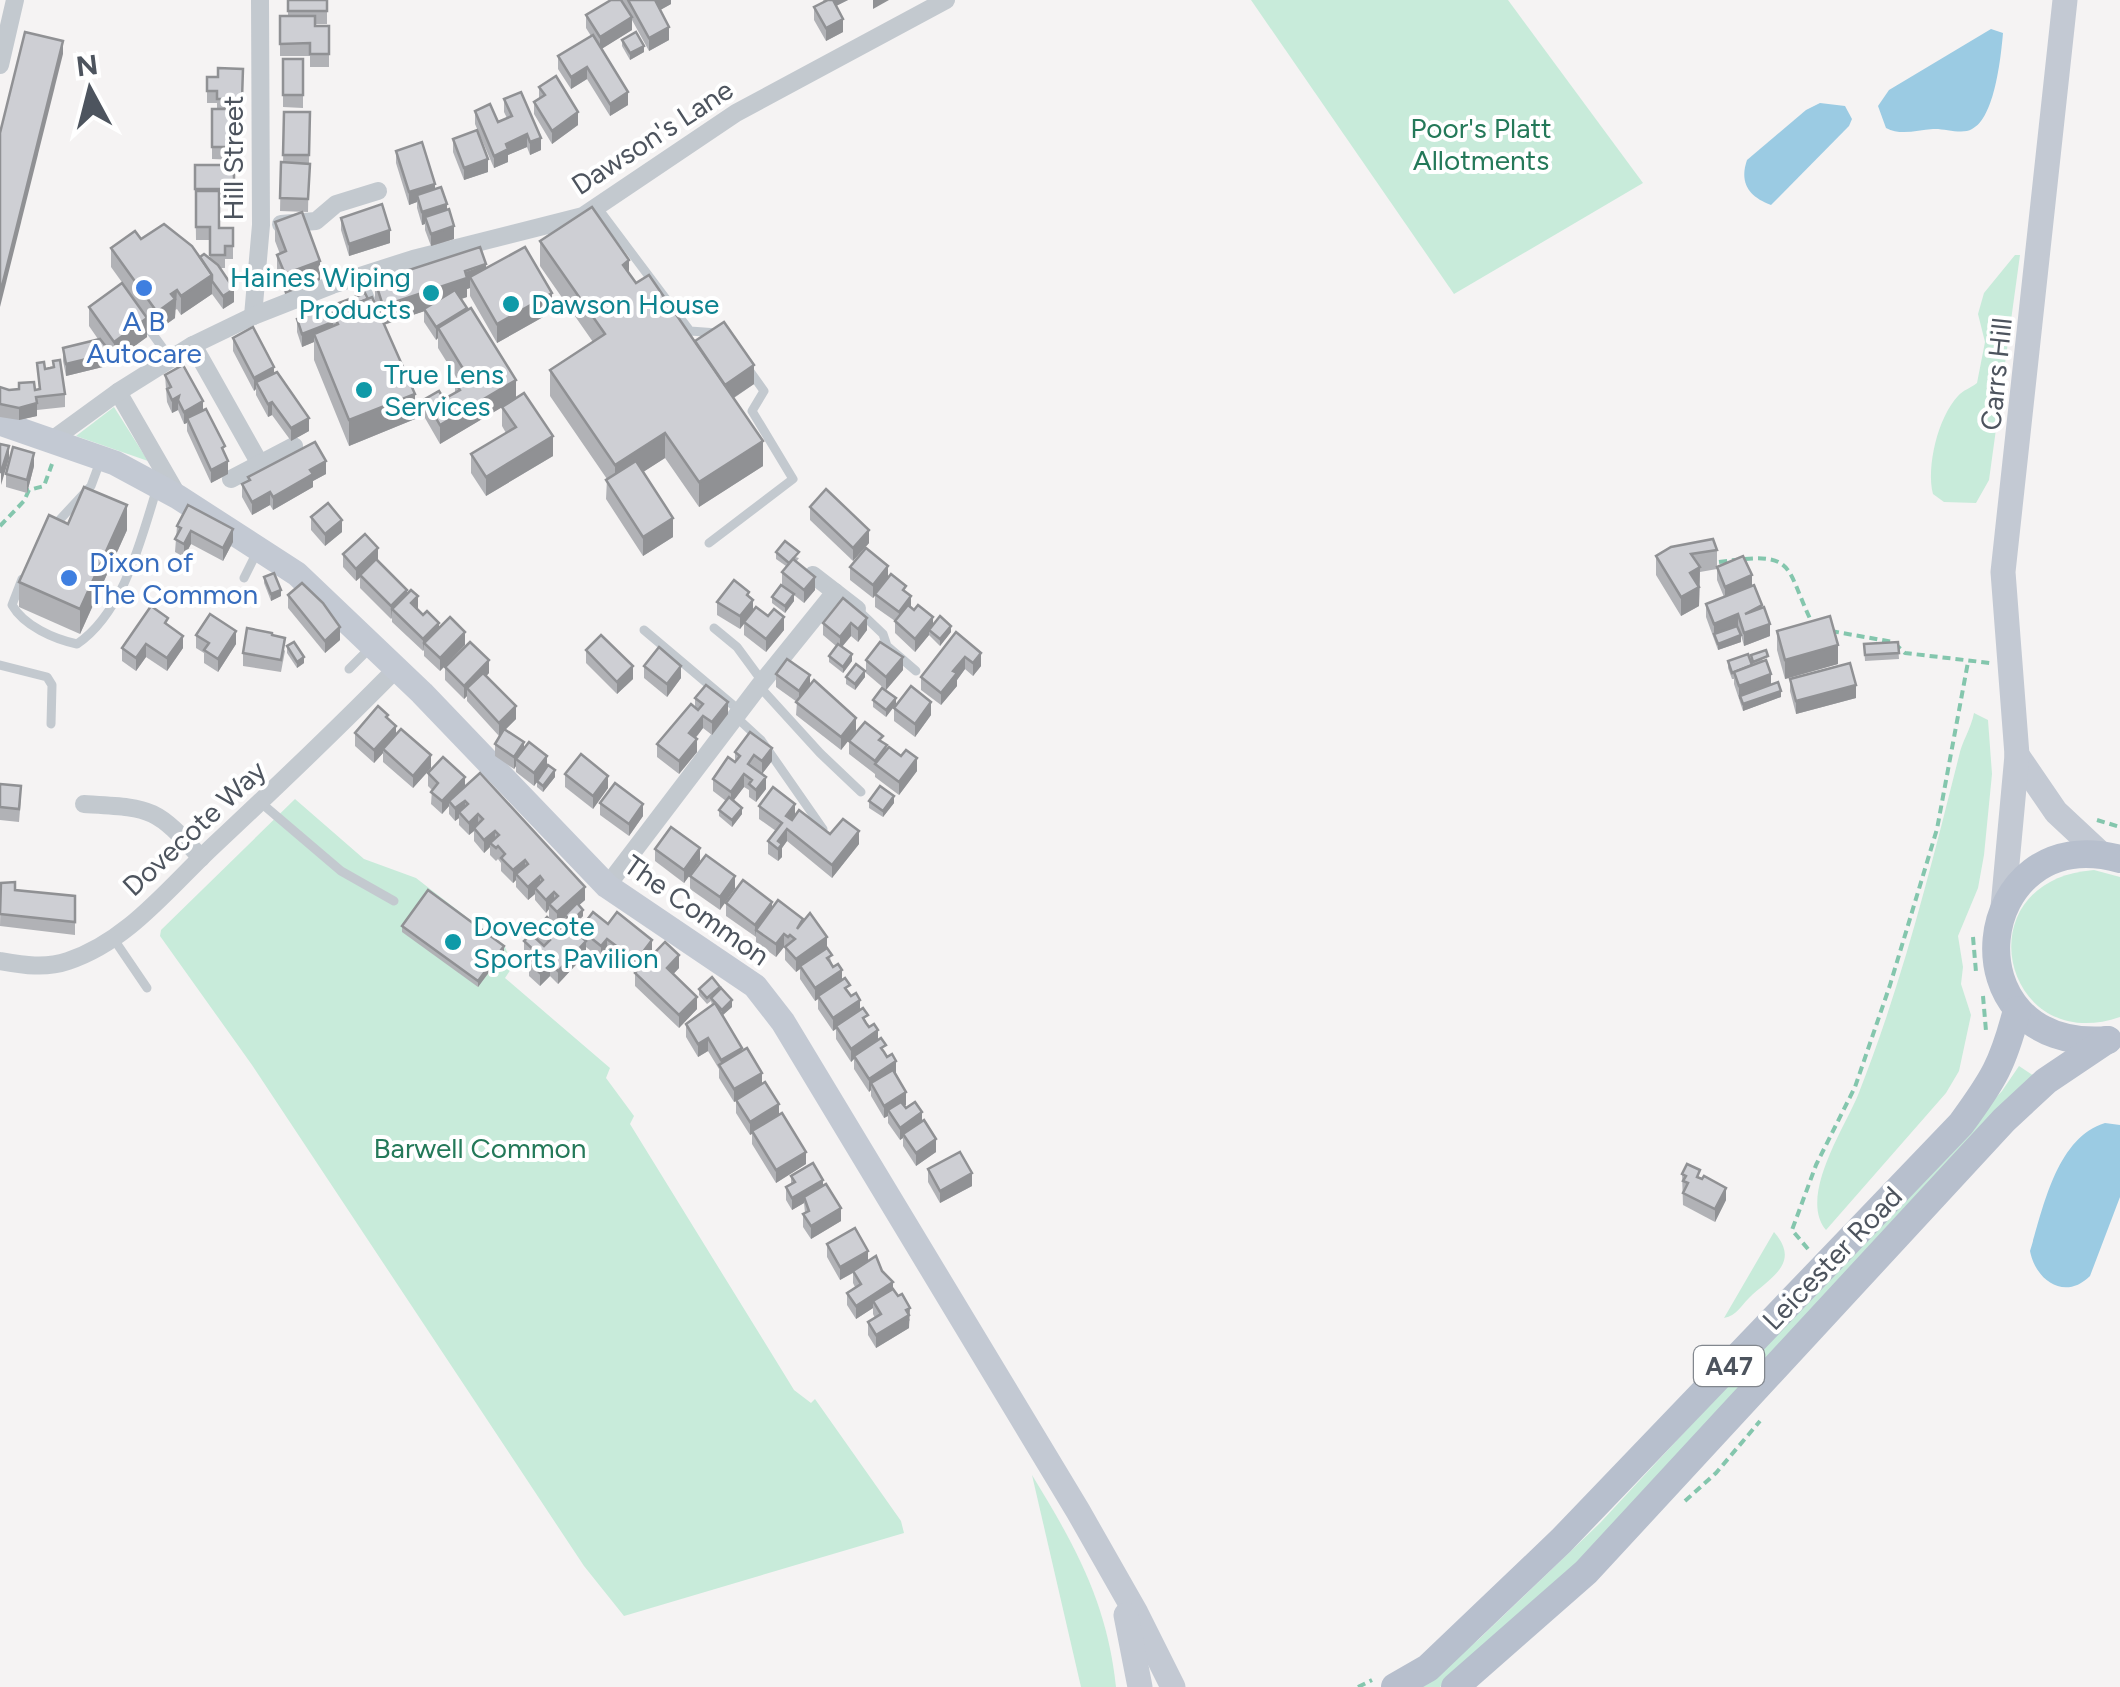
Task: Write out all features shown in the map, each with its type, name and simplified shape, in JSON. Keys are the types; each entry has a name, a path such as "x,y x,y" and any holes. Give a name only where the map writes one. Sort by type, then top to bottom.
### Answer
{"main road":[{"path":"2110,857 2071,855 2043,864 2019,883 2003,907 1994,934 1994,961 2002,988 2017,1010 2043,1031 2074,1041 2113,1038"},
{"name":"Leicester Road","path":"1384,1683 1428,1668 1561,1541 1961,1124 2004,1058 2017,1010"},
{"name":"Leicester Road","path":"1455,1687 1586,1572 2004,1120 2046,1080 2113,1038"}],"street":[{"path":"0,65 16,0"},
{"name":"Hill Street","path":"253,316 260,226 260,0"},
{"name":"Dawson's Lane","path":"52,440 171,359 253,316 412,258 583,216 736,114 946,0"},
{"name":"Carrs Hill","path":"2003,907 2017,754 2004,572 2065,0"},
{"path":"260,226 316,222 336,204 378,191"},
{"path":"194,345 260,464"},
{"path":"118,392 168,491"},
{"name":"The Common","path":"0,423 102,457 168,491 297,574 608,886 739,974 765,998 1078,1512 1173,1687"},
{"path":"231,478 294,446"},
{"path":"813,575 857,610"},
{"path":"608,886 835,592"},
{"name":"Dovecote Way","path":"0,961 29,966 64,963 113,938 148,911 396,670"},
{"name":"Carrs Hill","path":"2017,754 2056,812 2110,857"},
{"path":"84,804 150,810 201,858"},
{"name":"The Common","path":"1116,1582 1136,1656 1140,1687"}],"lane":[{"path":"597,207 690,330 723,333"},
{"path":"361,275 379,322"},
{"path":"136,311 171,359"},
{"path":"708,543 793,479 752,411 764,391 744,362"},
{"path":"46,534 91,486 102,457"},
{"path":"26,567 12,605 19,618 77,644 111,606 168,491"},
{"path":"244,578 258,549"},
{"path":"857,610 883,634 886,646 916,671"},
{"path":"714,628 736,647 761,684 820,753 861,792"},
{"path":"644,630 738,714 761,740 823,829"},
{"path":"349,669 372,646"},
{"path":"0,665 48,676 52,685 51,724"},
{"path":"260,802 341,871 394,900"},
{"path":"113,938 147,988"}],"path":[{"path":"0,526 24,501 29,490 44,486 54,460 52,440"},
{"path":"1719,562 1756,557 1781,562 1793,574 1812,625 1837,634 1892,642 1905,653 2008,663"},
{"path":"1814,1256 1792,1230 1816,1165 1855,1087 1890,985 1937,829 1968,662"},
{"path":"2092,817 2120,827"},
{"path":"1974,932 1971,943 1978,980"},
{"path":"1982,995 1987,1026 1984,1040"},
{"path":"1358,1687 1384,1683"}],"green space":[{"name":"Poor's Platt Allotments","path":"1251,0 1508,0 1643,183 1454,294"},
{"path":"2015,255 2020,255 1989,480 1976,503 1944,502 1933,494 1931,483 1935,443 1951,405 1977,383 1985,342 1978,314 1984,293"},
{"path":"114,407 148,461 76,436"},
{"path":"1974,713 1988,720 1992,774 1978,888 1958,936 1963,967 1961,984 1971,1015 1959,1071 1946,1093 1826,1230 1819,1216 1820,1181 1858,1095 1902,969 1960,751"},
{"name":"Barwell Common","path":"295,799 364,859 416,878 505,947 513,966 505,978 610,1068 606,1078 634,1116 630,1124 794,1390 811,1403 815,1399 901,1521 904,1533 624,1616 584,1566 252,1065 160,936 161,930"},
{"path":"2094,870 2120,877 2120,1017 2080,1023 2047,1013 2025,991 2013,963 2013,932 2025,903 2052,881"},
{"path":"2019,1066 2034,1076 1620,1521 1505,1632 1440,1687 1421,1687 1478,1640 1600,1523 2002,1091"},
{"path":"1774,1232 1785,1253 1780,1270 1735,1313 1724,1318"},
{"path":"1032,1475 1087,1576 1105,1629 1116,1687 1081,1687"}],"water":[{"path":"1991,29 2003,33 2001,56 1991,100 1980,123 1963,131 1903,132 1886,128 1878,106 1889,90"},
{"path":"1820,103 1845,106 1852,119 1849,126 1771,205 1757,198 1745,182 1747,160 1806,110"},
{"path":"2105,1123 2120,1125 2120,1197 2090,1276 2071,1287 2062,1287 2045,1279 2030,1251 2063,1159 2088,1131"}],"building":[{"path":"288,0 327,0 327,11 288,11"},
{"path":"611,0 621,0 632,17 600,37 586,15"},
{"path":"628,0 655,0 669,27 649,38"},
{"path":"833,0 843,19 826,28 814,7"},
{"path":"280,16 315,16 315,26 329,26 329,54 310,54 310,43 280,44"},
{"path":"25,32 63,41 0,294 0,133"},
{"path":"636,32 644,46 630,53 622,40"},
{"path":"593,35 628,92 610,104 587,67 571,77 558,56"},
{"path":"283,59 303,59 303,95 283,95"},
{"path":"218,68 243,69 242,99 217,99 217,91 207,91 207,77 218,77"},
{"path":"556,76 578,112 552,131 534,102 545,95 539,87"},
{"path":"521,92 541,138 530,142 527,134 506,144 508,149 494,156 475,111 490,104 498,122 512,116 504,99"},
{"path":"212,109 239,109 238,147 212,147"},
{"path":"284,112 310,112 309,155 283,155"},
{"path":"477,130 488,159 464,168 453,139"},
{"path":"422,142 435,184 409,192 396,151"},
{"path":"281,162 310,164 308,199 280,198"},
{"path":"195,165 226,165 226,169 234,169 234,183 226,183 226,189 195,189"},
{"path":"441,187 447,204 422,212 417,195"},
{"path":"196,191 219,191 219,228 233,228 233,246 225,246 225,255 210,255 210,227 196,227"},
{"path":"382,204 390,230 349,244 341,218"},
{"path":"592,207 629,260 623,265 636,283 649,275 763,441 699,482 665,433 615,465 550,370 605,334 540,241"},
{"path":"449,209 454,226 431,234 425,217"},
{"path":"302,212 320,261 285,274 277,255 286,251 275,222"},
{"path":"164,224 192,246 212,275 181,296 177,290 171,294 175,299 157,312 111,248 135,231 141,239"},
{"path":"480,247 486,264 465,271 467,278 383,306 375,281"},
{"path":"525,247 552,293 497,324 470,277"},
{"path":"204,254 218,265 234,289 223,296 200,257"},
{"path":"122,283 147,318 114,342 89,307"},
{"path":"455,290 467,308 436,327 424,309"},
{"path":"365,293 368,299 333,313 333,322 302,334 297,319"},
{"name":"True Lens Services","path":"372,297 415,394 349,420 314,334 338,324 333,313"},
{"path":"471,308 516,380 440,425 425,399 439,391 444,399 460,390 455,382 467,375 438,328"},
{"path":"724,322 754,365 725,385 695,341"},
{"path":"253,327 274,367 254,378 233,338"},
{"path":"100,339 111,353 66,364 63,348"},
{"path":"60,360 65,394 36,397 37,403 19,408 0,404 0,387 19,389 19,383 34,382 35,390 40,389 37,363 44,362 45,369"},
{"path":"183,365 203,401 184,412 179,396 172,400 165,375"},
{"path":"277,372 309,418 291,428 272,402 268,404 256,382"},
{"path":"524,393 553,436 486,477 471,454 516,427 502,407"},
{"path":"206,409 225,446 222,448 228,461 211,470 187,418"},
{"path":"315,442 326,461 310,470 313,474 273,497 270,492 252,502 242,484 250,480 248,477"},
{"path":"0,444 9,446 1,472 0,472"},
{"path":"13,447 34,453 27,480 6,474"},
{"path":"636,461 673,518 643,537 606,480"},
{"name":"Dixon of The Common","path":"84,487 127,505 80,609 19,582 49,515 68,524"},
{"path":"826,489 869,530 853,548 810,507"},
{"path":"328,503 342,520 325,534 311,517"},
{"path":"188,505 233,529 223,548 191,531 184,544 175,539"},
{"path":"365,534 378,548 356,569 343,554"},
{"path":"1713,539 1717,550 1691,554 1700,567 1690,573 1699,587 1681,597 1656,556 1671,547"},
{"path":"785,541 799,552 789,563 776,552"},
{"path":"866,548 888,566 873,585 850,567"},
{"path":"1743,556 1752,575 1725,587 1717,567"},
{"path":"376,559 407,590 391,606 360,575"},
{"path":"793,559 815,577 804,590 782,572"},
{"path":"274,573 281,590 271,594 264,577"},
{"path":"891,574 906,586 903,590 911,596 899,612 875,594"},
{"path":"734,580 753,600 740,616 717,602"},
{"path":"302,583 340,627 325,641 288,595"},
{"path":"781,585 794,594 785,606 772,597"},
{"path":"1754,585 1762,605 1745,614 1764,607 1770,624 1744,633 1738,614 1714,624 1706,604"},
{"path":"411,590 418,596 411,603 439,623 423,639 392,609"},
{"path":"843,598 867,618 858,629 851,623 840,637 823,623"},
{"path":"908,605 914,610 918,605 933,617 915,639 895,621"},
{"path":"151,606 183,636 167,658 146,644 136,658 122,648"},
{"path":"756,607 768,616 774,609 784,617 766,639 744,622"},
{"path":"210,614 236,631 218,659 204,650 209,643 196,635"},
{"path":"940,616 951,626 940,639 929,630"},
{"path":"1830,616 1838,645 1785,660 1777,631"},
{"path":"450,617 465,632 440,658 424,643"},
{"path":"1737,626 1741,635 1718,644 1714,634"},
{"path":"247,628 285,638 281,660 243,653"},
{"path":"956,632 981,653 973,663 965,657 941,693 921,677"},
{"path":"601,635 633,666 617,682 586,650"},
{"path":"294,642 304,657 297,662 287,646"},
{"path":"470,642 489,660 464,686 445,667"},
{"path":"880,642 903,657 886,677 866,660"},
{"path":"1898,642 1899,653 1865,655 1864,644"},
{"path":"838,644 852,654 843,667 829,656"},
{"path":"659,647 681,666 667,684 644,666"},
{"path":"1766,650 1768,656 1753,662 1751,655"},
{"path":"1748,654 1752,665 1732,673 1728,661"},
{"path":"787,659 810,675 799,691 776,674"},
{"path":"1766,660 1771,674 1739,686 1734,672"},
{"path":"1850,663 1856,685 1796,701 1790,679"},
{"path":"856,664 865,671 855,684 846,677"},
{"path":"483,673 516,706 499,723 467,688"},
{"path":"814,680 856,718 841,737 796,702"},
{"path":"1778,682 1781,691 1743,704 1740,696"},
{"path":"706,685 728,702 712,722 703,716 698,722 689,733 697,739 679,761 657,744 691,704 698,710 703,704 695,698"},
{"path":"911,686 931,702 915,724 894,708"},
{"path":"882,688 896,698 886,710 873,700"},
{"path":"378,706 396,726 374,750 355,733"},
{"path":"865,722 883,736 879,740 887,745 875,761 849,741"},
{"path":"401,729 431,755 413,776 383,749"},
{"path":"504,729 524,742 514,757 495,744"},
{"path":"750,732 772,748 762,761 754,755 748,764 766,777 756,790 744,774 731,792 713,779 728,757 735,762 740,756 735,752"},
{"path":"529,742 547,756 534,773 516,759"},
{"path":"889,747 901,756 906,750 917,758 899,782 875,764"},
{"path":"581,754 608,776 593,796 565,774"},
{"path":"443,757 465,777 442,801 431,792 438,783 428,773"},
{"path":"548,765 555,770 543,786 537,781"},
{"path":"480,773 585,887 557,912 549,904 558,896 554,892 546,900 535,888 543,880 540,876 528,887 516,874 528,864 525,860 513,870 501,858 505,854 490,843 499,835 495,831 484,840 474,828 483,819 478,814 469,823 459,812 468,804 465,801 455,808 449,801"},
{"path":"615,783 643,804 629,824 600,803"},
{"path":"0,784 21,786 19,809 0,807"},
{"path":"880,786 894,796 883,811 869,801"},
{"path":"773,787 795,804 786,816 792,820 799,810 830,834 843,819 859,831 832,865 787,829 778,841 782,844 778,849 768,841 782,823 759,806"},
{"path":"729,797 742,808 732,820 719,810"},
{"path":"671,827 700,848 684,870 655,849"},
{"path":"706,855 735,876 720,897 690,876"},
{"path":"743,880 772,902 755,925 726,903"},
{"path":"15,882 15,890 75,896 75,922 0,914 1,883"},
{"name":"Dovecote Sports Pavilion","path":"428,890 504,946 478,981 402,926"},
{"path":"778,900 803,919 797,929 810,913 827,937 796,959 785,947 795,939 790,935 784,934 776,944 756,930"},
{"path":"577,903 583,910 571,922 565,915"},
{"path":"593,912 608,924 617,912 652,940 636,961 607,939 601,946 580,929"},
{"path":"547,917 560,929 565,923 586,941 558,971 550,963 540,973 529,963 538,954 524,941 531,934 544,946 550,940 537,928"},
{"path":"665,942 679,955 667,968 697,997 679,1015 635,973"},
{"path":"827,948 832,955 827,958 833,967 838,964 842,970 815,988 800,966"},
{"path":"712,977 720,987 707,998 699,989"},
{"path":"845,978 850,985 845,988 860,1000 833,1018 818,996"},
{"path":"721,988 732,1000 722,1010 711,998"},
{"path":"715,1003 742,1048 721,1060 708,1038 698,1044 686,1024"},
{"path":"863,1008 868,1015 863,1018 866,1023 869,1027 874,1024 878,1030 851,1049 836,1026"},
{"path":"881,1038 886,1045 881,1048 896,1061 869,1079 854,1056"},
{"path":"747,1048 762,1073 734,1089 719,1065"},
{"path":"893,1070 906,1092 884,1106 871,1083"},
{"path":"765,1082 779,1104 750,1122 736,1100"},
{"path":"901,1102 906,1108 915,1102 922,1112 900,1128 888,1110"},
{"path":"782,1113 806,1152 776,1170 752,1131"},
{"path":"924,1120 936,1139 916,1153 903,1134"},
{"path":"960,1152 972,1173 940,1191 928,1169"},
{"path":"813,1163 823,1180 792,1198 786,1187 795,1182 791,1176"},
{"path":"1687,1164 1700,1170 1697,1177 1704,1176 1726,1188 1715,1209 1683,1193 1688,1183 1683,1181 1686,1176 1682,1174"},
{"path":"826,1184 841,1208 811,1226 803,1214 809,1211 804,1197"},
{"path":"855,1228 868,1251 840,1267 827,1244"},
{"path":"876,1256 882,1271 893,1282 856,1306 847,1293 861,1284 853,1271"},
{"path":"893,1289 898,1296 902,1294 910,1308 906,1310 909,1315 876,1335 868,1322 881,1314 873,1301"}],"place":[{"name":"A B Autocare","path":"144,288"},
{"name":"Haines Wiping Products","path":"431,293"},
{"name":"Dawson House","path":"511,304"},
{"name":"True Lens Services","path":"364,390"},
{"name":"Dixon of The Common","path":"69,578"},
{"name":"Dovecote Sports Pavilion","path":"453,942"}]}
